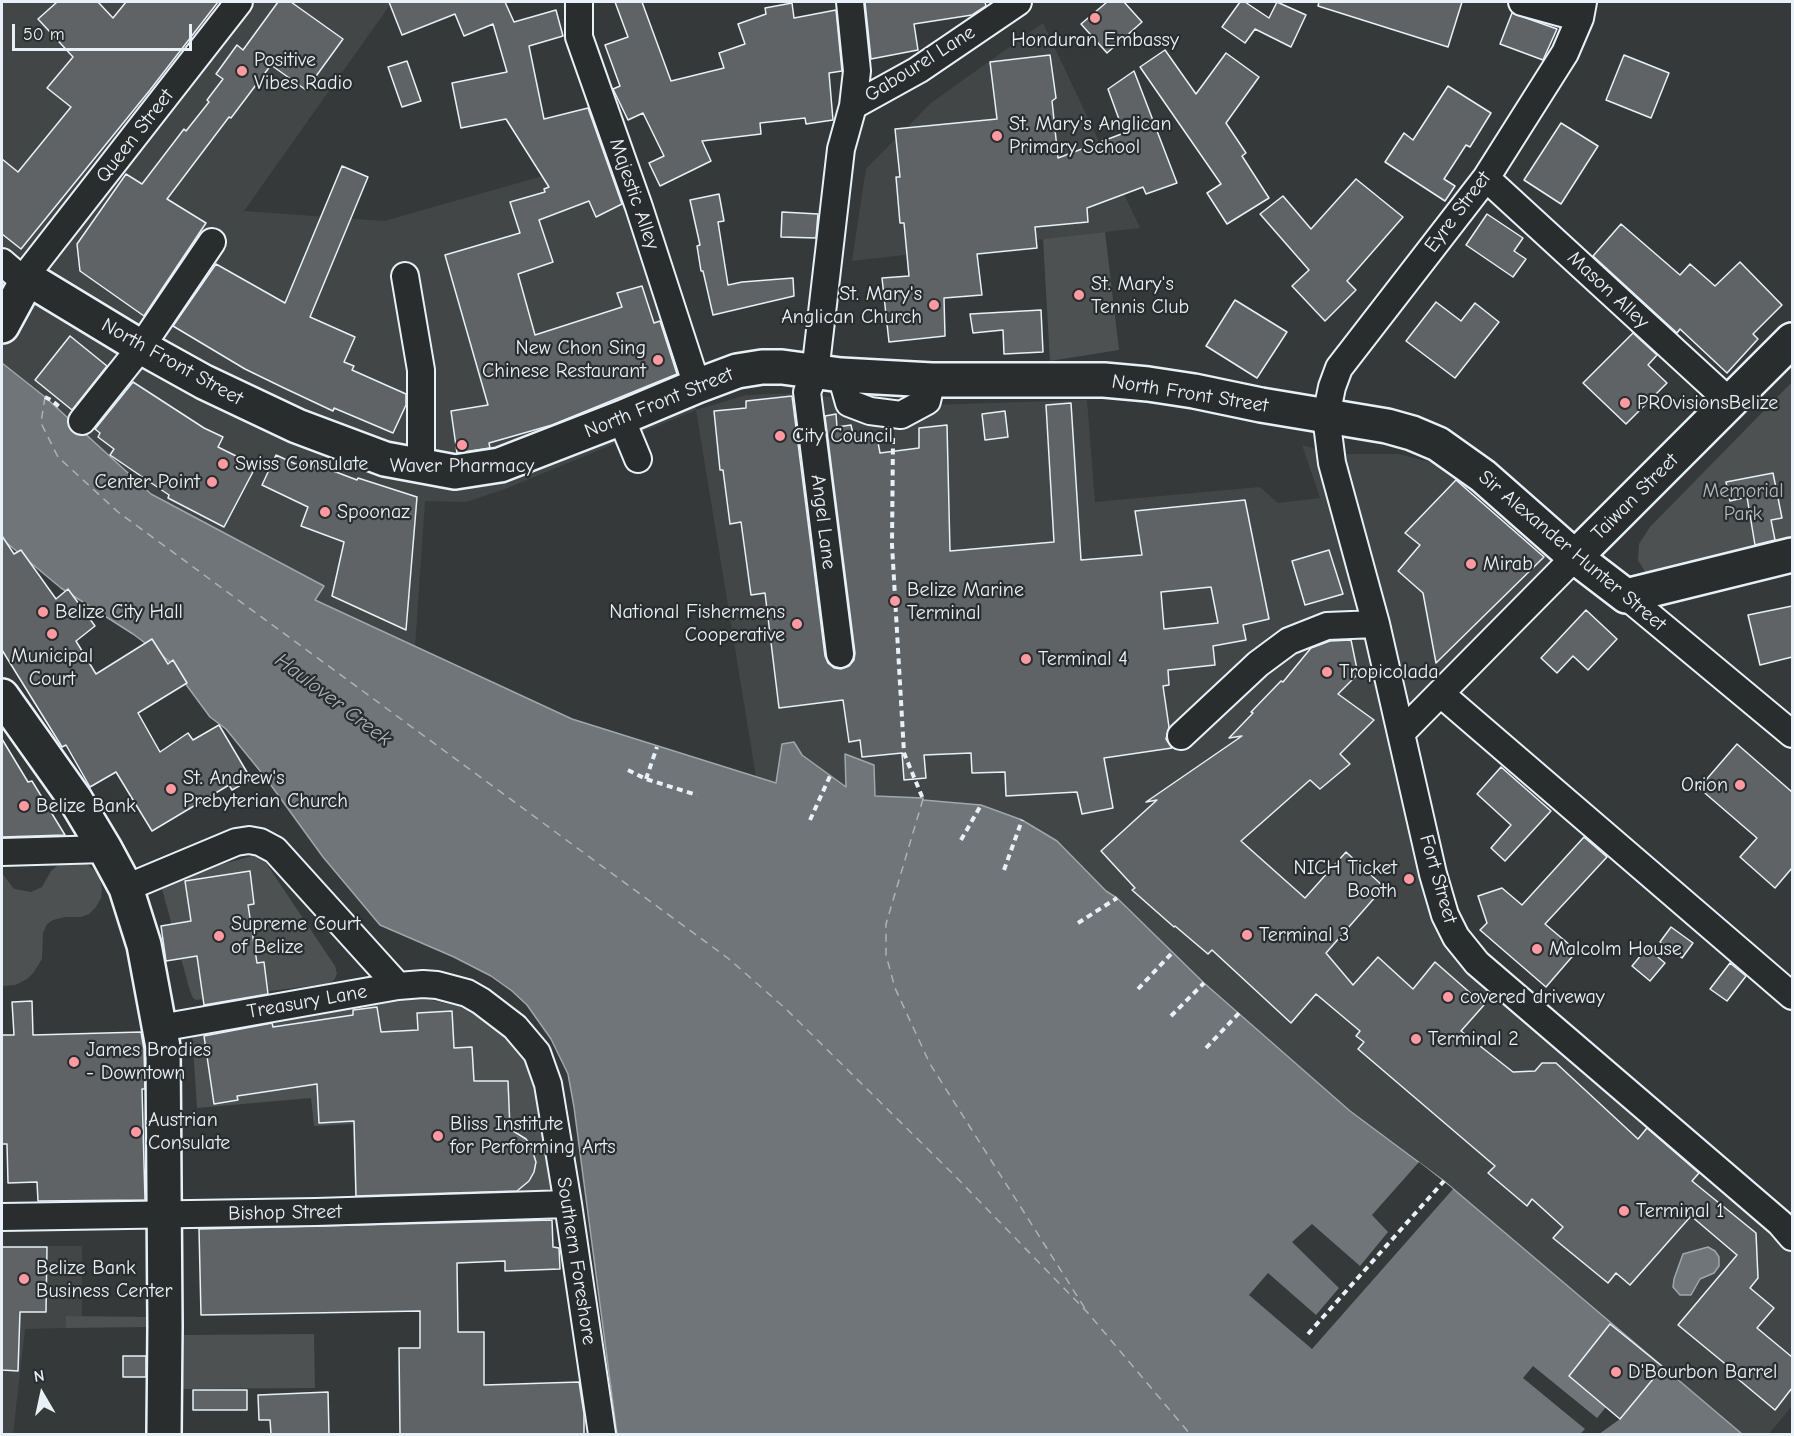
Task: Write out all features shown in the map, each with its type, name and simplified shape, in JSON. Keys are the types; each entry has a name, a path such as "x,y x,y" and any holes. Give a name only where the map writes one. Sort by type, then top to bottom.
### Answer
{"main road":[{"name":"Queen Street","path":"2,326 21,276"},
{"name":"North Front Street","path":"21,276 141,347 235,398 297,426 385,459 455,472 500,465 737,371 762,367 782,367 828,374 932,380 1104,380 1194,391 1326,416"},
{"name":"Taiwan Street","path":"1575,557 1792,340"},
{"name":"Sir Alexander Hunter Street","path":"1326,416 1387,426 1438,444 1483,476 1575,557 1626,596"},
{"path":"1626,596 1792,555"},
{"path":"2,696 75,799 105,849 126,888 142,936 163,1047 164,1434"}],"street":[{"name":"Queen Street","path":"21,276 239,2"},
{"name":"Majestic Alley","path":"579,2 579,37 639,207 697,386"},
{"name":"Angel Lane","path":"840,654 807,392 828,374 842,148 857,71 857,52 850,2"},
{"name":"Gabourel Lane","path":"852,106 918,70 1018,2"},
{"path":"1522,2 1581,10"},
{"name":"Eyre Street","path":"1326,416 1339,368 1486,178 1565,53 1581,10"},
{"name":"Mason Alley","path":"1486,178 1730,402"},
{"path":"82,421 141,347 212,242"},
{"path":"405,276 421,370 421,467"},
{"name":"Fort Street","path":"1326,416 1332,463 1376,624 1433,874 1445,915 1456,937 1477,963 1780,1223 1792,1237"},
{"path":"621,418 638,459"},
{"name":"Taiwan Street","path":"1402,732 1575,557"},
{"name":"Sir Alexander Hunter Street","path":"1626,596 1792,734"},
{"path":"1181,736 1258,664 1288,641 1327,626 1376,624"},
{"path":"1440,694 1792,996"},
{"path":"126,888 236,842 254,840 266,844 275,850 398,986"},
{"path":"2,852 105,849"},
{"name":"Treasury Lane","path":"160,1028 398,986 423,984 454,988"},
{"name":"Southern Foreshore","path":"454,988 481,1001 515,1027 537,1053 548,1084 602,1434"},
{"name":"Bishop Street","path":"2,1217 164,1215 568,1203"}],"path":[{"path":"893,436 891,545 904,753 923,800"},
{"path":"646,779 657,747"},
{"path":"628,770 646,779 697,795"},
{"path":"810,820 830,776"},
{"path":"961,840 981,805"},
{"path":"1004,870 1022,820"},
{"path":"1078,923 1117,898"},
{"path":"1138,989 1172,952"},
{"path":"1171,1016 1204,982"},
{"path":"1206,1048 1240,1012"},
{"path":"1308,1334 1444,1181"}],"shaded area":[{"path":"2,2 392,2 244,211 384,221 617,155 693,390 696,410 505,489 466,502 425,501 415,647 314,600 324,586 151,494 45,397 2,363"},
{"name":"St. Mary's Anglican Primary School","path":"1043,23 1140,228 852,261 866,169 931,103"},
{"path":"799,393 897,406 1087,400 1095,502 1260,487 1278,503 1320,498 1302,445 1333,454 1398,454 1446,466 1563,563 1406,717 1454,942 1792,1232 1792,1406 1769,1434 1742,1434 1444,1181 1350,1111 1204,983 1117,898 1106,891 1057,841 1022,820 981,805 875,796 845,754 847,788 802,755 794,742 782,744 776,784 756,777 696,410 746,395"},
{"path":"2,1246 82,1246 82,1316 67,1317 66,1328 25,1329 13,1434 2,1434"}],"green space":[{"name":"St. Mary's Tennis Club","path":"1105,232 1119,350 1050,361 1043,239"},
{"name":"Memorial Park","path":"1792,382 1792,542 1658,576 1645,572 1638,560 1639,544 1650,527"},
{"path":"259,856 264,860 335,966 337,974 334,980 327,984 196,1000 190,991 162,884 172,878"},
{"path":"77,861 87,864 100,879 101,898 96,907 89,914 81,917 65,917 47,924 43,933 42,959 34,972 27,979 15,985 2,986 2,873 14,889 31,892 42,887 51,871 58,865"},
{"path":"427,999 466,1008 483,1018 517,1047 527,1060 534,1081 553,1193 355,1204 353,1124 314,1126 311,1098 197,1108 192,1031"},
{"path":"66,1316 149,1317 149,1327 66,1328"},
{"path":"314,1334 315,1388 183,1389 184,1335"}],"water":[{"name":"Haulover Creek","path":"2,363 45,397 151,494 324,586 315,600 572,719 776,783 782,744 794,742 802,755 846,787 845,754 874,765 875,796 923,798 923,800 981,805 1022,820 1057,841 1106,891 1117,898 1204,983 1350,1111 1444,1181 1742,1434 617,1434 574,1107 568,1074 551,1039 527,1005 491,976 454,957 380,925 323,857 265,777 226,729 210,717 168,660 133,634 61,588 2,539"},
{"path":"1708,1247 1719,1257 1719,1266 1714,1273 1700,1279 1691,1295 1680,1295 1673,1287 1683,1254"}],"pier":[{"path":"1419,1162 1453,1189 1312,1349 1249,1295 1268,1273 1316,1315 1339,1288 1292,1242 1312,1224 1360,1266 1388,1232 1372,1215"},
{"path":"1533,1366 1597,1418 1606,1407 1663,1367 1620,1419 1599,1434 1580,1434 1585,1429 1523,1378"}],"building":[{"path":"57,2 98,2 113,18 126,2 218,2 21,249 2,234 2,159 18,172 71,107 47,88 73,57 38,19"},
{"path":"278,2 291,2 343,39 306,90 271,65 167,199 206,223 144,316 80,271 77,244 126,174 142,184 184,129 186,131 209,102 207,100 223,79 216,74 237,45 243,50"},
{"path":"389,2 505,2 514,22 556,10 563,36 529,46 544,119 588,108 622,204 596,217 589,201 539,220 553,262 518,274 535,335 622,307 617,293 642,286 654,323 660,321 677,374 552,425 489,443 490,448 457,453 451,411 488,405 445,255 520,233 510,202 545,192 544,189 549,187 506,119 461,128 452,83 507,72 493,24 464,36 455,14 402,35"},
{"path":"615,2 642,2 671,81 724,68 719,53 745,44 738,24 766,14 765,8 792,3 794,18 836,10 842,71 829,73 833,120 806,124 805,118 760,123 761,134 702,141 711,161 660,186 649,163 664,156 643,113 628,120 613,89 620,86 605,45 628,37"},
{"path":"865,2 985,2 986,6 972,15 914,24 918,50 871,59"},
{"path":"1107,2 1124,2 1142,22 1107,53 1081,24"},
{"path":"1240,2 1245,2 1269,18 1277,2 1306,15 1291,47 1255,29 1245,43 1222,27"},
{"path":"1319,2 1462,2 1448,47 1318,6"},
{"path":"1512,13 1557,29 1543,60 1500,44"},
{"path":"1165,50 1196,94 1226,53 1259,77 1226,123 1246,153 1242,156 1269,198 1227,224 1207,193 1221,184 1140,67"},
{"name":"St. Mary's Anglican Primary School","path":"1050,55 1056,98 1052,101 1058,158 1124,133 1108,89 1134,71 1177,183 1146,194 1143,187 1087,208 1088,222 1035,227 1037,248 977,254 982,295 944,298 945,336 889,342 882,278 909,276 904,223 900,223 896,177 900,177 895,129 997,119 990,62"},
{"path":"1624,55 1669,73 1651,118 1606,100"},
{"path":"407,61 421,101 402,107 388,67"},
{"path":"1448,86 1491,113 1470,147 1466,145 1444,179 1455,186 1445,201 1385,162 1404,133 1413,140"},
{"path":"1561,123 1598,146 1561,204 1524,180"},
{"path":"342,166 368,177 310,317 355,337 344,362 354,366 352,370 406,394 406,405 393,433 334,408 333,411 284,388 245,369 173,326 216,264 285,303"},
{"path":"1356,179 1403,217 1347,281 1356,290 1325,321 1292,286 1309,270 1260,214 1283,196 1311,229"},
{"path":"719,194 724,221 718,222 728,285 793,278 794,296 713,315 703,271 701,271 697,246 700,245 690,200"},
{"path":"782,212 818,214 816,238 781,237"},
{"path":"1487,214 1523,238 1514,251 1526,259 1513,277 1466,245"},
{"path":"1621,224 1680,275 1690,264 1715,286 1740,262 1782,305 1753,334 1758,339 1727,373 1680,329 1677,333 1593,256"},
{"path":"1235,300 1287,332 1257,378 1206,346"},
{"path":"1436,302 1461,321 1475,303 1499,322 1455,378 1406,341"},
{"path":"1041,310 1043,352 1004,354 1003,330 973,333 970,314"},
{"name":"PROvisionsBelize","path":"1633,333 1657,355 1648,365 1667,383 1626,424 1583,383"},
{"path":"70,336 107,366 72,410 35,380"},
{"path":"133,382 204,428 223,437 218,447 256,466 224,527 168,498 169,495 110,455 114,449 98,437 100,433 95,429"},
{"path":"792,396 825,656 834,668 841,669 849,666 854,660 855,653 825,416 836,414 837,427 851,425 854,438 877,437 880,453 919,448 919,428 947,425 950,551 1054,542 1046,405 1071,403 1081,560 1142,555 1135,511 1245,500 1269,619 1243,625 1246,640 1213,646 1215,665 1168,670 1169,685 1163,686 1169,727 1166,739 1172,748 1104,758 1113,808 1082,814 1077,792 1006,796 1005,772 972,773 971,753 924,755 926,778 904,780 902,753 862,757 860,740 849,742 843,700 779,708 765,593 751,595 741,522 730,524 723,470 720,470 714,411 746,408 746,401","holes":["1211,587 1218,623 1164,629 1161,592"]},
{"path":"1005,411 1008,437 985,440 982,414"},
{"path":"276,455 300,466 300,464 313,469 315,464 357,480 358,478 417,497 406,630 332,596 344,542 301,526 308,507 262,485"},
{"path":"1773,473 1782,518 1771,520 1775,540 1755,545 1747,497 1730,501 1726,482"},
{"name":"Mirab","path":"1456,480 1544,557 1436,663 1423,593 1398,571 1420,545 1405,533"},
{"path":"2,536 14,554 21,550 56,599 68,589 95,626 76,641 96,674 152,639 168,664 173,660 187,683 138,713 160,752 188,733 193,740 219,725 251,779 232,790 229,785 152,831 116,772 90,787 66,745 62,747 2,650"},
{"path":"1329,550 1343,594 1305,605 1292,561"},
{"path":"1792,606 1792,657 1760,665 1748,615"},
{"path":"1586,610 1617,639 1588,670 1573,656 1557,673 1541,658"},
{"path":"1351,640 1358,674 1338,694 1374,720 1340,754 1350,764 1320,789 1310,780 1241,841 1305,898 1346,852 1384,887 1326,953 1353,985 1378,957 1413,989 1435,962 1484,1005 1461,1031 1513,1072 1535,1071 1542,1063 1556,1063 1638,1139 1647,1128 1699,1173 1692,1181 1756,1233 1758,1278 1750,1288 1774,1308 1757,1328 1792,1357 1792,1388 1775,1410 1738,1379 1740,1376 1678,1325 1737,1255 1691,1216 1630,1285 1616,1273 1608,1283 1553,1238 1563,1227 1532,1199 1527,1206 1488,1173 1495,1166 1358,1049 1364,1042 1356,1036 1360,1031 1316,994 1291,1023 1212,950 1208,954 1132,890 1135,888 1101,851 1157,800 1146,802 1242,736 1229,738 1253,713 1251,712 1281,681 1283,682 1311,648 1330,641"},
{"name":"Belize Bank","path":"2,739 28,782 32,781 65,835 2,837"},
{"path":"1737,744 1792,792 1792,868 1775,888 1740,857 1757,838 1699,788"},
{"path":"1501,767 1551,811 1505,861 1491,848 1511,825 1477,794"},
{"path":"1584,837 1607,857 1545,924 1577,951 1546,987 1480,930 1487,923 1478,896 1502,888 1522,905"},
{"name":"Supreme Court of Belize","path":"250,871 254,904 248,905 257,963 264,962 268,994 204,1005 197,956 166,961 161,926 191,921 185,881"},
{"path":"1671,927 1693,943 1682,958 1660,942"},
{"path":"1647,948 1665,963 1650,981 1632,966"},
{"path":"1730,963 1746,976 1727,1001 1710,989"},
{"name":"James Brodies - Downtown","path":"32,1001 33,1035 141,1032 144,1049 145,1089 142,1089 145,1200 38,1201 37,1182 8,1183 7,1144 2,1144 2,1035 14,1035 12,1002"},
{"path":"377,1007 381,1032 418,1030 417,1013 452,1011 454,1048 472,1047 474,1081 508,1081 510,1129 526,1139 536,1162 529,1181 517,1191 356,1196 354,1121 319,1123 317,1084 237,1096 238,1100 214,1104 204,1036 272,1023 273,1027 353,1015 353,1010"},
{"path":"552,1220 553,1247 559,1248 560,1269 505,1271 505,1261 457,1263 458,1332 484,1332 484,1385 579,1382 584,1414 584,1434 400,1434 399,1348 420,1348 420,1311 201,1315 199,1229"},
{"name":"Belize Bank Business Center","path":"2,1247 47,1247 46,1312 20,1312 18,1371 2,1370"},
{"name":"D'Bourbon Barrel","path":"1610,1324 1663,1367 1620,1419 1569,1376"},
{"path":"123,1356 146,1356 146,1377 123,1377"},
{"path":"193,1390 247,1390 247,1410 193,1410"},
{"path":"328,1392 329,1434 271,1434 270,1420 259,1420 258,1395"}],"ferry route":[{"path":"45,397 41,423 58,457 118,512 729,959 786,1009 953,1174 1088,1313 1190,1434"},
{"path":"923,799 886,924 886,955 895,988 930,1064 1086,1310"}],"place":[{"name":"Honduran Embassy","path":"1095,18"},
{"name":"Positive Vibes Radio","path":"242,71"},
{"name":"St. Mary's Anglican Primary School","path":"997,136"},
{"name":"St. Mary's Tennis Club","path":"1079,295"},
{"name":"St. Mary's Anglican Church","path":"934,305"},
{"name":"New Chon Sing Chinese Restaurant","path":"658,360"},
{"name":"PROvisionsBelize","path":"1625,403"},
{"name":"City Council","path":"780,436"},
{"name":"Waver Pharmacy","path":"462,445"},
{"name":"Swiss Consulate","path":"223,464"},
{"name":"Center Point","path":"212,482"},
{"name":"Spoonaz","path":"325,512"},
{"name":"Mirab","path":"1471,564"},
{"name":"Belize Marine Terminal","path":"895,601"},
{"name":"Belize City Hall","path":"43,612"},
{"name":"National Fishermens Cooperative","path":"797,624"},
{"name":"Municipal Court","path":"52,634"},
{"name":"Terminal 4","path":"1026,659"},
{"name":"Tropicolada","path":"1327,672"},
{"name":"Orion","path":"1740,785"},
{"name":"St. Andrew's Prebyterian Church","path":"171,789"},
{"name":"Belize Bank","path":"24,806"},
{"name":"NICH Ticket Booth","path":"1409,879"},
{"name":"Terminal 3","path":"1247,935"},
{"name":"Supreme Court of Belize","path":"219,936"},
{"name":"Malcolm House","path":"1537,949"},
{"name":"covered driveway","path":"1448,997"},
{"name":"Terminal 2","path":"1416,1039"},
{"name":"James Brodies - Downtown","path":"74,1062"},
{"name":"Austrian Consulate","path":"136,1132"},
{"name":"Bliss Institute for Performing Arts","path":"438,1136"},
{"name":"Terminal 1","path":"1624,1211"},
{"name":"Belize Bank Business Center","path":"24,1279"},
{"name":"D'Bourbon Barrel","path":"1616,1372"}]}
